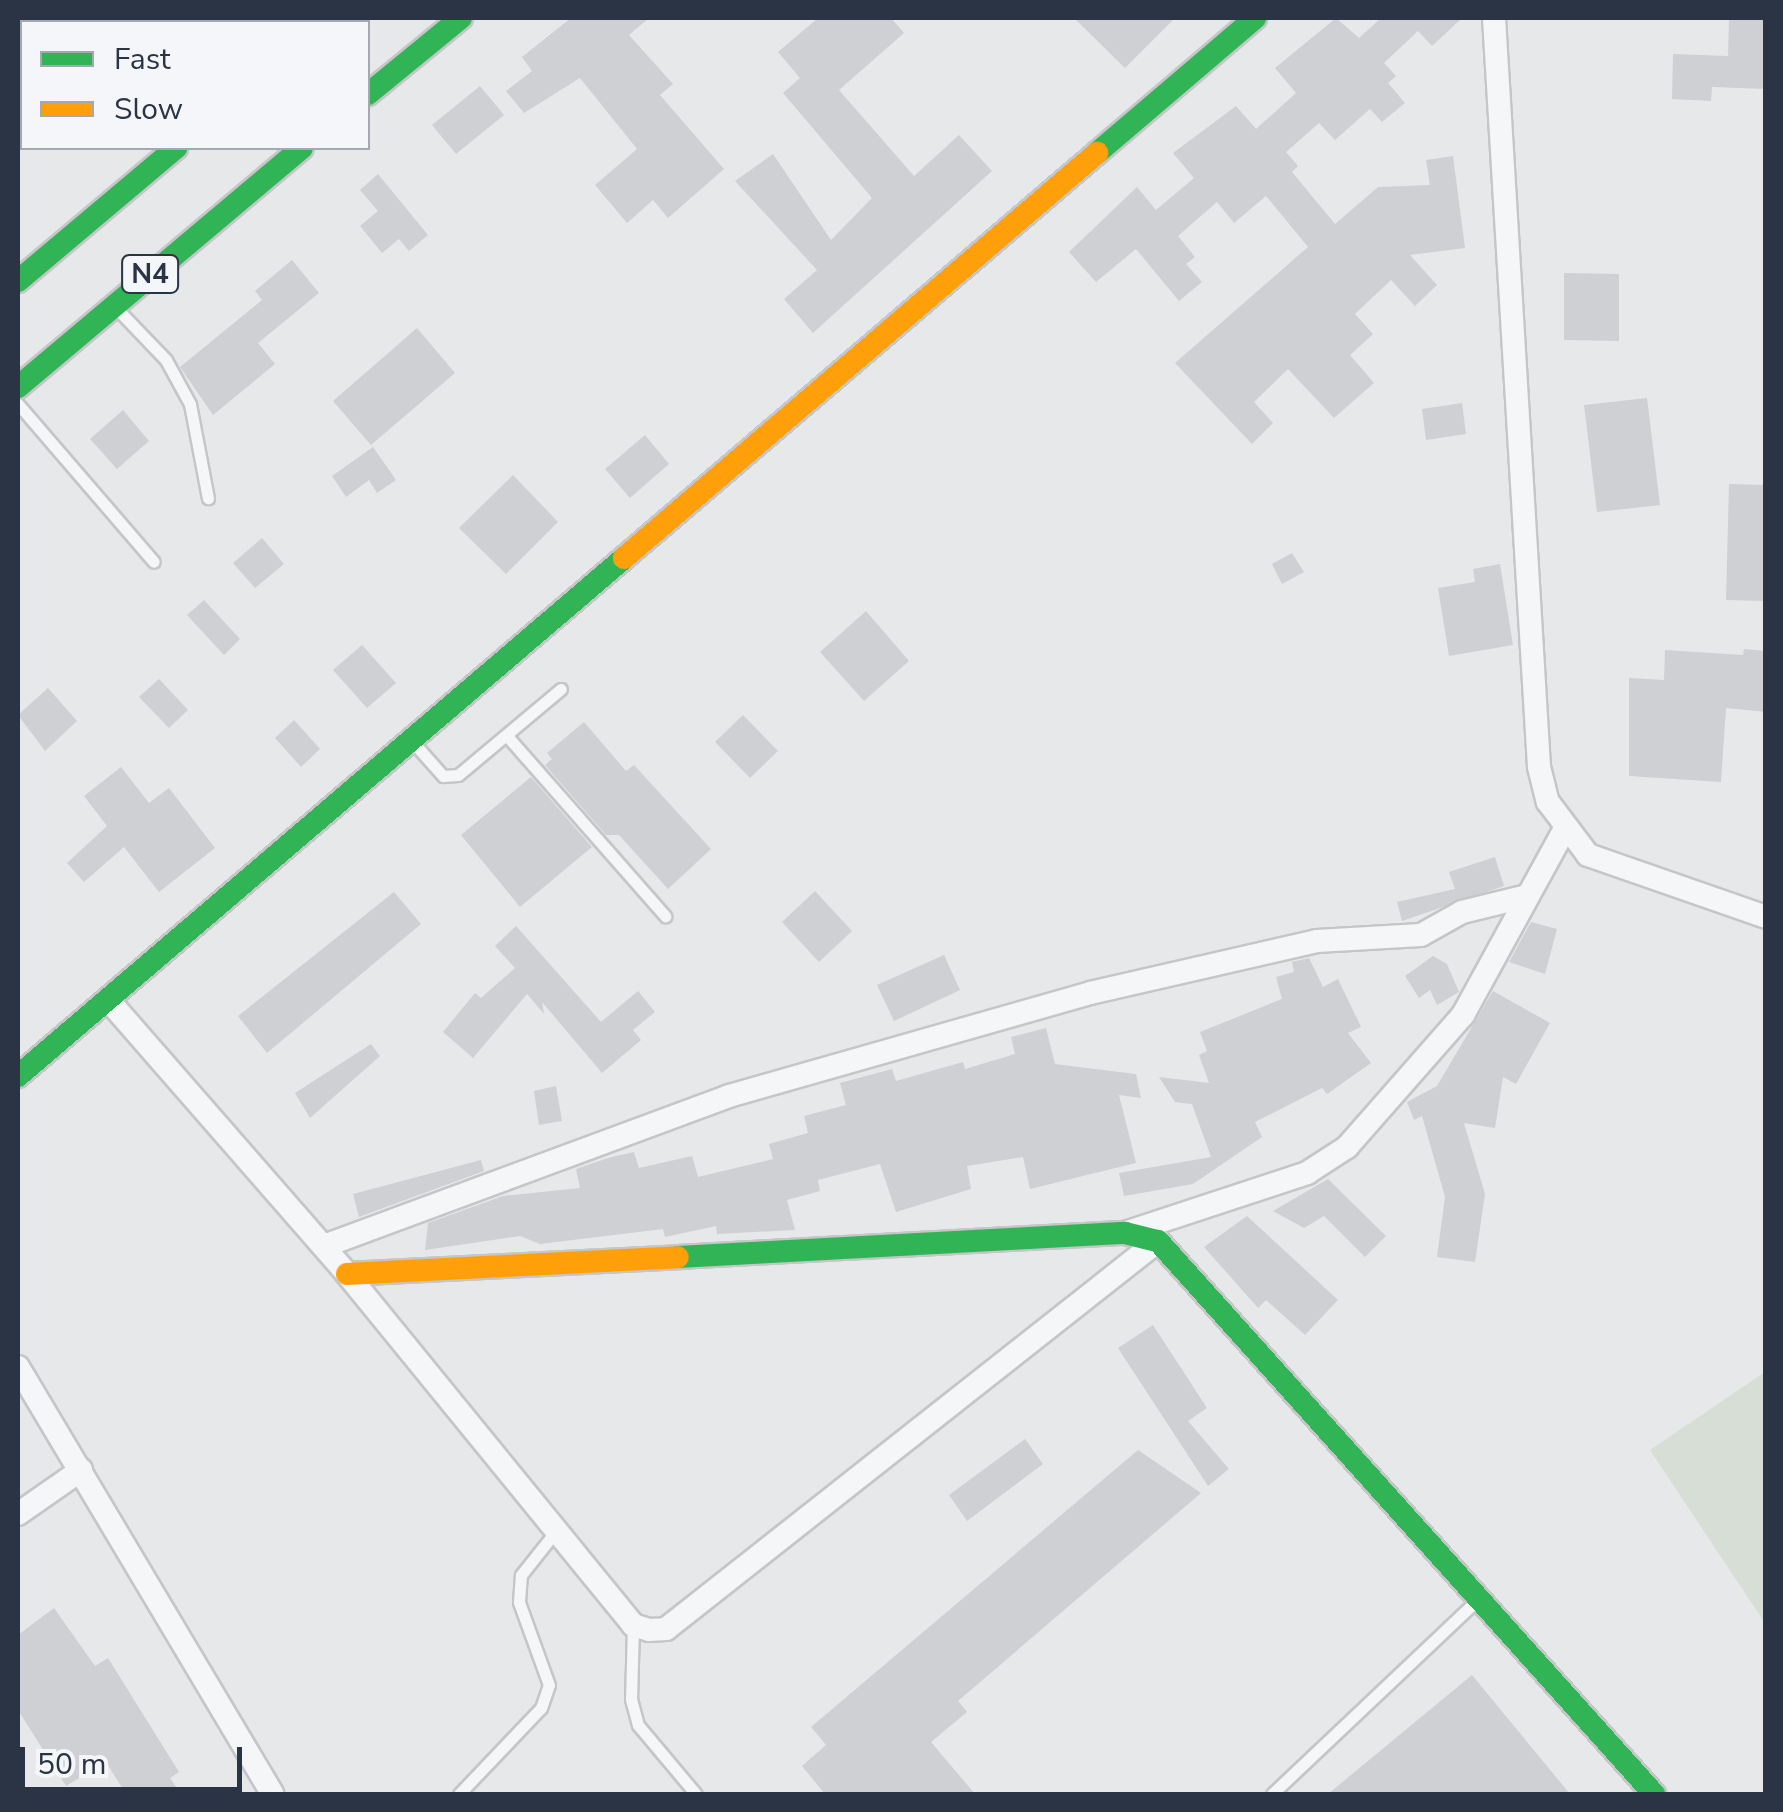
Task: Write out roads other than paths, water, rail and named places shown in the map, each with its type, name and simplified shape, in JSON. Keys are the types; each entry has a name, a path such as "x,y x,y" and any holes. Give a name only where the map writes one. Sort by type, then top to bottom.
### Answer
{"main road":[{"path":"370,92 461,18"},
{"path":"18,1076 110,1002 1255,18"},
{"name":"N4","path":"18,281 174,150"},
{"name":"N4","path":"18,387 300,150"},
{"path":"347,1274 1125,1232 1158,1241 1654,1794"}],"street":[{"path":"1494,18 1539,767 1564,829 1588,855 1766,916"},
{"path":"1125,1232 1307,1174 1347,1147 1463,1015 1522,897 1564,829"},
{"path":"324,1246 730,1096 1090,993 1318,941 1421,935 1462,912 1522,897"},
{"path":"110,1002 324,1246 633,1625 666,1630 1158,1241"},
{"path":"18,1367 273,1794"},
{"path":"18,1514 81,1470"}],"lane":[{"path":"113,305 166,360 190,404 208,498"},
{"path":"18,404 154,562"},
{"path":"412,741 443,776 458,775 561,689"},
{"path":"507,736 665,916"},
{"path":"459,1794 541,1708 548,1685 519,1602 520,1574 556,1531"},
{"path":"1272,1794 1478,1600"},
{"path":"633,1625 631,1699 638,1725 696,1794"}]}
